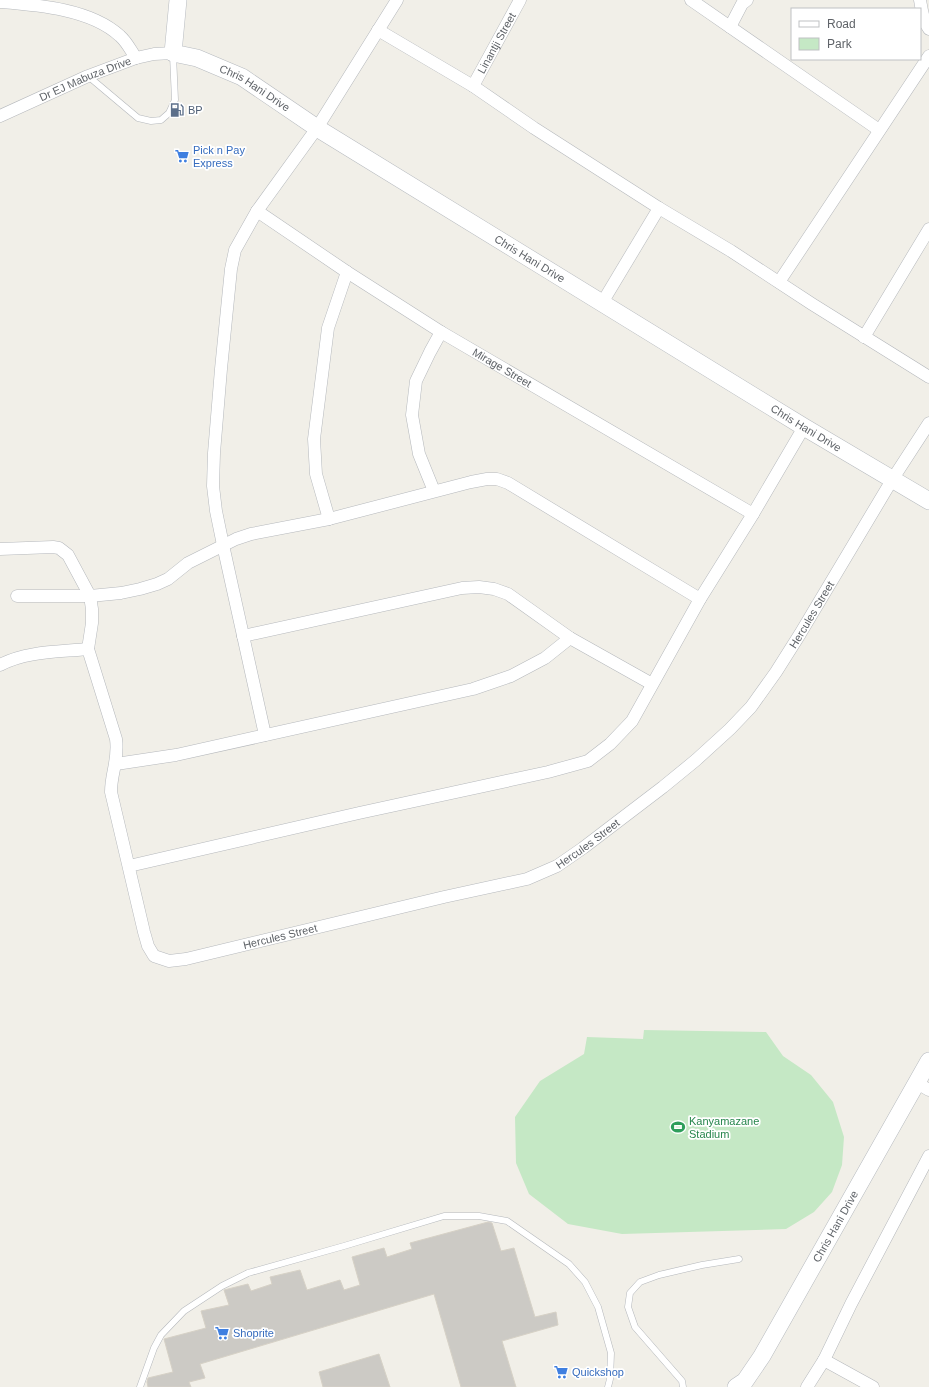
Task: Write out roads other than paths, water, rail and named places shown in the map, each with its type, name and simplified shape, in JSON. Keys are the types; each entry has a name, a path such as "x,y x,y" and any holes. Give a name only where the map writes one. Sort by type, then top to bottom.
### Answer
{"street":[{"path":"173,53 178,0"},
{"path":"265,735 223,546 213,486 214,453 228,287 231,269 235,250 257,211 317,128 397,0"},
{"name":"Linantji Street","path":"472,86 520,0"},
{"path":"691,0 879,130"},
{"path":"730,26 742,4 747,0"},
{"path":"920,0 923,16 929,30"},
{"path":"0,2 55,9 88,17 119,35 128,45 136,58"},
{"path":"378,30 472,86 534,128 659,208 929,377"},
{"name":"Dr EJ Mabuza Drive","path":"0,116 88,76 136,58 154,54 173,53"},
{"name":"Chris Hani Drive","path":"173,53 197,58 242,77 317,128 804,427 929,501"},
{"path":"779,282 929,56"},
{"path":"602,303 659,208"},
{"name":"Mirage Street","path":"257,211 347,272 441,332 753,514"},
{"path":"864,337 929,229"},
{"path":"329,519 316,474 314,439 328,328 347,272"},
{"path":"434,491 419,454 412,415 416,381 441,332"},
{"name":"Hercules Street","path":"88,649 116,739 116,764 112,775 111,792 144,932 148,946 154,956 169,961 186,959 444,897 527,879 557,866 608,830 696,760 730,729 751,707 776,672 800,634 892,480 929,423"},
{"path":"129,866 352,814 548,772 588,761 610,744 632,721 700,599 753,514 804,427"},
{"path":"17,596 90,596 121,593 157,584 168,579 188,564 236,538 329,519 390,504 434,491 487,479 497,479 508,483 700,599"},
{"path":"0,549 43,546 59,548 68,555 90,596 92,609 92,623 88,649 30,656 9,660 0,665"},
{"path":"244,636 462,588 479,587 494,589 508,594 570,638 652,684"},
{"path":"116,764 176,755 473,689 510,676 545,658 570,638"},
{"name":"Chris Hani Drive","path":"736,1387 745,1381 762,1356 923,1086 929,1061"},
{"path":"808,1387 824,1360 851,1304 929,1156"},
{"path":"824,1360 873,1387"}],"lane":[{"path":"88,76 138,118 151,121 161,120 169,113 175,100 173,53"},
{"path":"140,1387 154,1348 161,1335 184,1311 222,1286 248,1273 444,1216 479,1216 507,1221 569,1264 585,1282 598,1307 611,1353 610,1379 608,1387"},
{"path":"683,1387 682,1381 635,1327 628,1307 630,1293 640,1282 659,1275 702,1265 739,1259"}],"place":[{"name":"BP","path":"177,110"},
{"name":"Pick n Pay Express","path":"182,156"},
{"name":"Kanyamazane Stadium","path":"678,1127"},
{"name":"Shoprite","path":"222,1333"},
{"name":"Quickshop","path":"561,1372"}]}
